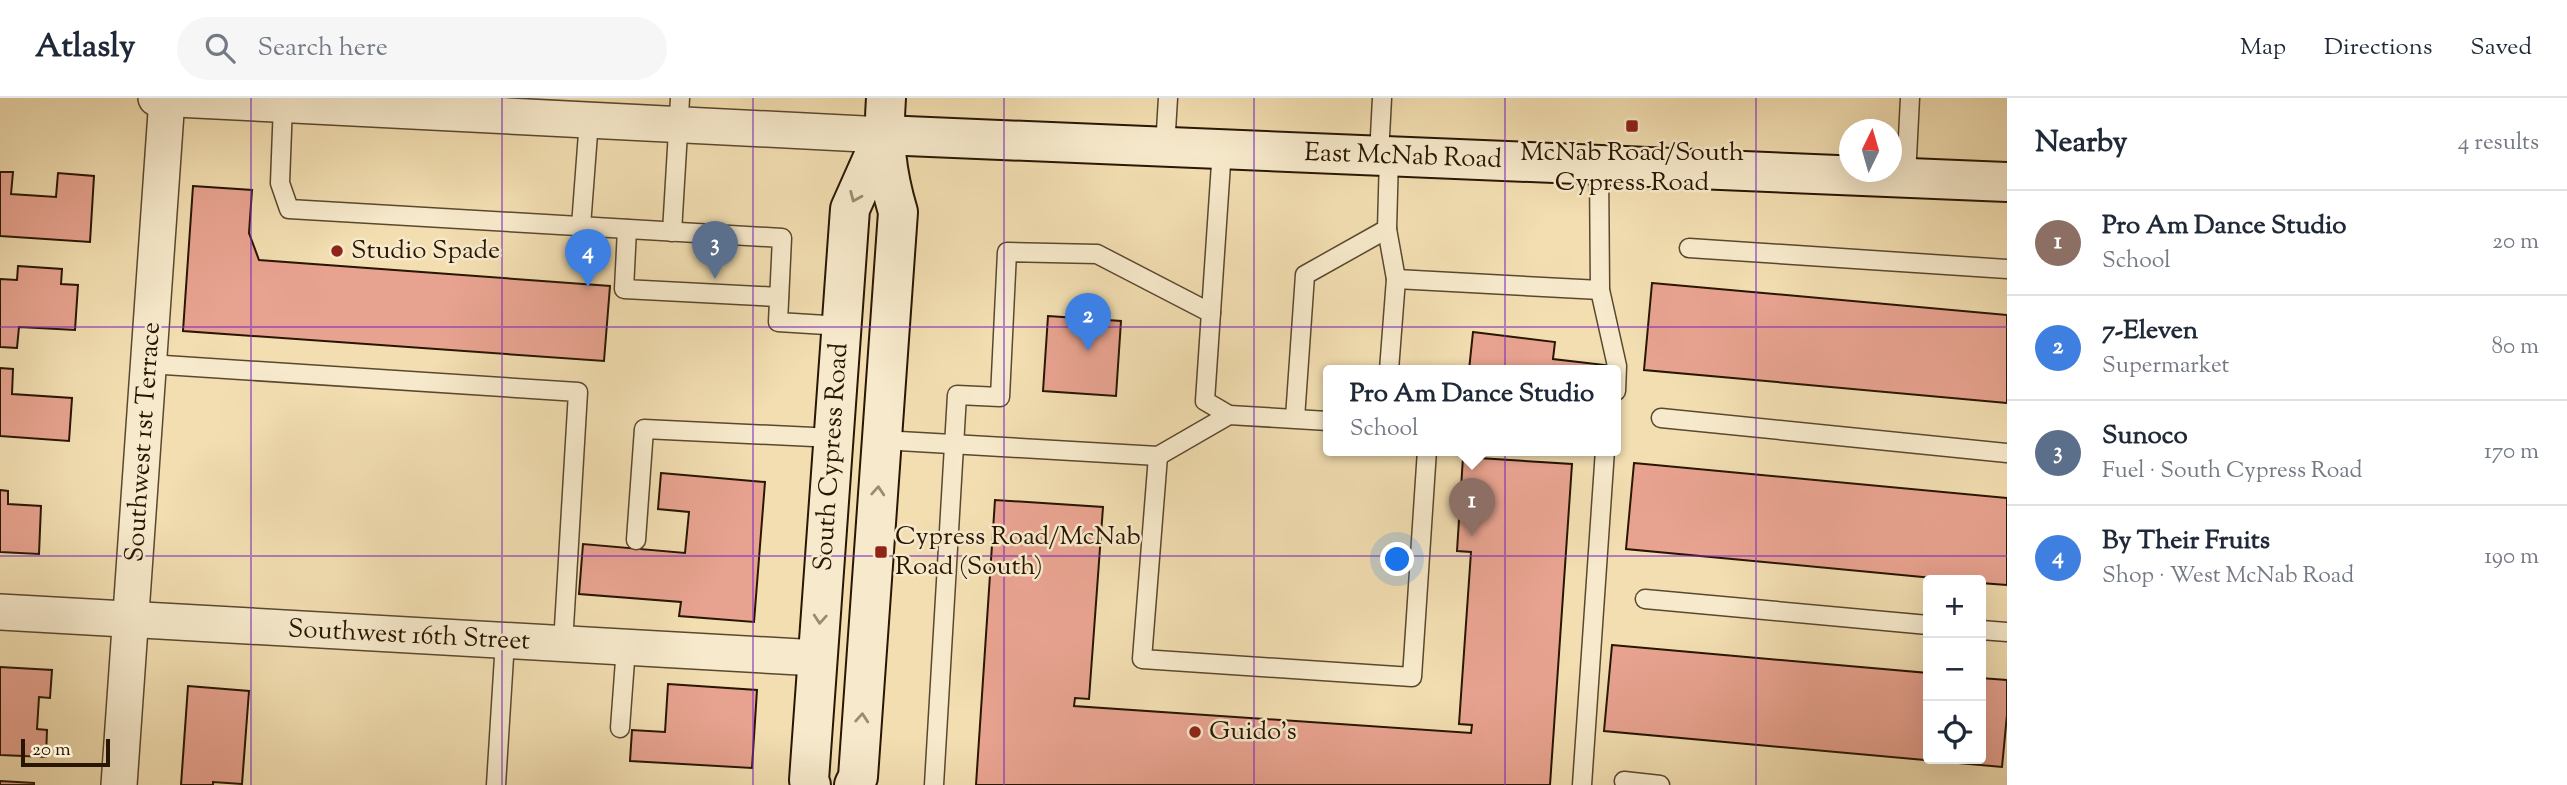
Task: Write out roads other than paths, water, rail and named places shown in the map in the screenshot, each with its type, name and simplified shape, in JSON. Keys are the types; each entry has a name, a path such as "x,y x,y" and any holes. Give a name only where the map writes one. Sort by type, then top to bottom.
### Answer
{"street":[{"path":"156,98 589,120 680,111 885,116"},
{"name":"Southwest 1st Terrace","path":"119,785 167,98"},
{"name":"East McNab Road","path":"885,116 1165,147 2007,182"},
{"name":"South Cypress Road","path":"811,785 809,780 850,209 885,116"},
{"name":"South Cypress Road","path":"854,785 858,777 898,212 889,184 885,116"},
{"name":"Southwest 16th Street","path":"0,612 818,658"}],"lane":[{"path":"1165,147 1168,98"},
{"path":"1382,98 1387,229 1396,279 1389,365"},
{"path":"1906,177 1910,98"},
{"path":"283,104 279,183 289,209 782,238 778,322 842,326"},
{"path":"672,232 680,111"},
{"path":"581,226 589,120"},
{"path":"1222,149 1205,401 1229,415 1323,421"},
{"path":"1599,165 1600,290 1617,365"},
{"path":"627,229 624,289 779,297"},
{"path":"1295,418 1305,275 1387,229"},
{"path":"1689,248 2007,269"},
{"path":"934,785 957,395 1000,397 1007,252 1097,254 1211,313"},
{"path":"1396,279 1600,290"},
{"path":"149,364 578,392 562,644"},
{"path":"882,440 1158,456 1229,415"},
{"path":"1661,418 2007,453"},
{"path":"636,540 644,429 834,438"},
{"path":"1158,456 1142,659 1412,677 1427,456"},
{"path":"1581,785 1605,456"},
{"path":"1645,599 1923,625"},
{"path":"1986,630 2007,632"},
{"path":"496,785 505,641"},
{"path":"620,728 626,647"},
{"path":"1624,781 1660,785"}],"place":[{"name":"McNab Road/South Cypress Road","path":"1632,126"},
{"name":"Studio Spade","path":"337,251"},
{"name":"Sunoco","path":"715,279"},
{"name":"By Their Fruits","path":"588,287"},
{"name":"7-Eleven","path":"1088,351"},
{"name":"Pro Am Dance Studio","path":"1472,536"},
{"name":"Cypress Road/McNab Road (South)","path":"881,552"},
{"name":"Guido's","path":"1195,732"}]}
